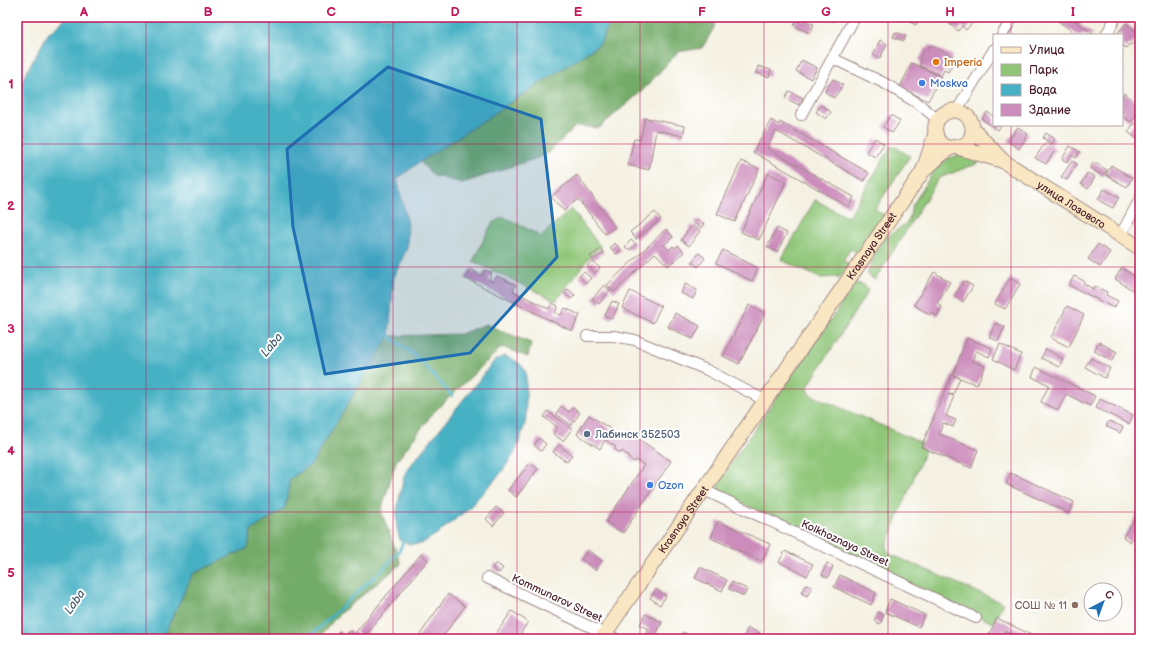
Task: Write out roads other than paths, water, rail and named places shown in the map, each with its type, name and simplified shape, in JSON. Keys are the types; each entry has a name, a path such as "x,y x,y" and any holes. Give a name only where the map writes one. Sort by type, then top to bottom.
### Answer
{"street":[{"path":"801,115 855,17"},
{"path":"1003,34 1013,17"},
{"path":"1107,34 1116,17"},
{"path":"957,110 993,51"},
{"path":"832,58 902,93 920,104 937,119 944,113 951,110 957,110 966,114 971,121 973,129"},
{"name":"Krasnaya Street","path":"608,637 704,490 923,171 935,135 935,125 937,119"},
{"name":"Krasnaya Street","path":"923,171 955,148 970,140 973,129"},
{"name":"улица Лозового","path":"973,129 1003,161 1140,248"},
{"path":"935,135 941,144 955,148"},
{"name":"улица Лозового","path":"955,148 1003,161"},
{"path":"1120,236 1140,199"},
{"path":"587,336 614,336 635,340 707,370 766,401"},
{"name":"Kolkhoznaya Street","path":"704,490 976,618"},
{"name":"Kommunarov Street","path":"487,578 608,637"}],"water":[{"name":"Laba","path":"67,17 612,17 600,44 420,162 397,179 408,224 407,248 394,277 389,336 311,465 290,479 285,508 251,531 248,548 193,574 162,639 17,639 17,89 48,34"},
{"path":"504,356 520,364 526,373 526,420 514,454 501,473 467,510 437,534 421,544 409,544 400,540 397,516 404,476 407,470 494,361"}],"waterway":[{"path":"387,333 417,357 452,396"},
{"path":"307,639 385,567 399,551 405,537"}],"place":[{"name":"Imperia","path":"936,62"},
{"name":"Moskva","path":"922,83"},
{"name":"Лабинск 352503","path":"587,434"},
{"name":"Ozon","path":"650,485"},
{"name":"СОШ № 11","path":"1075,605"}]}
